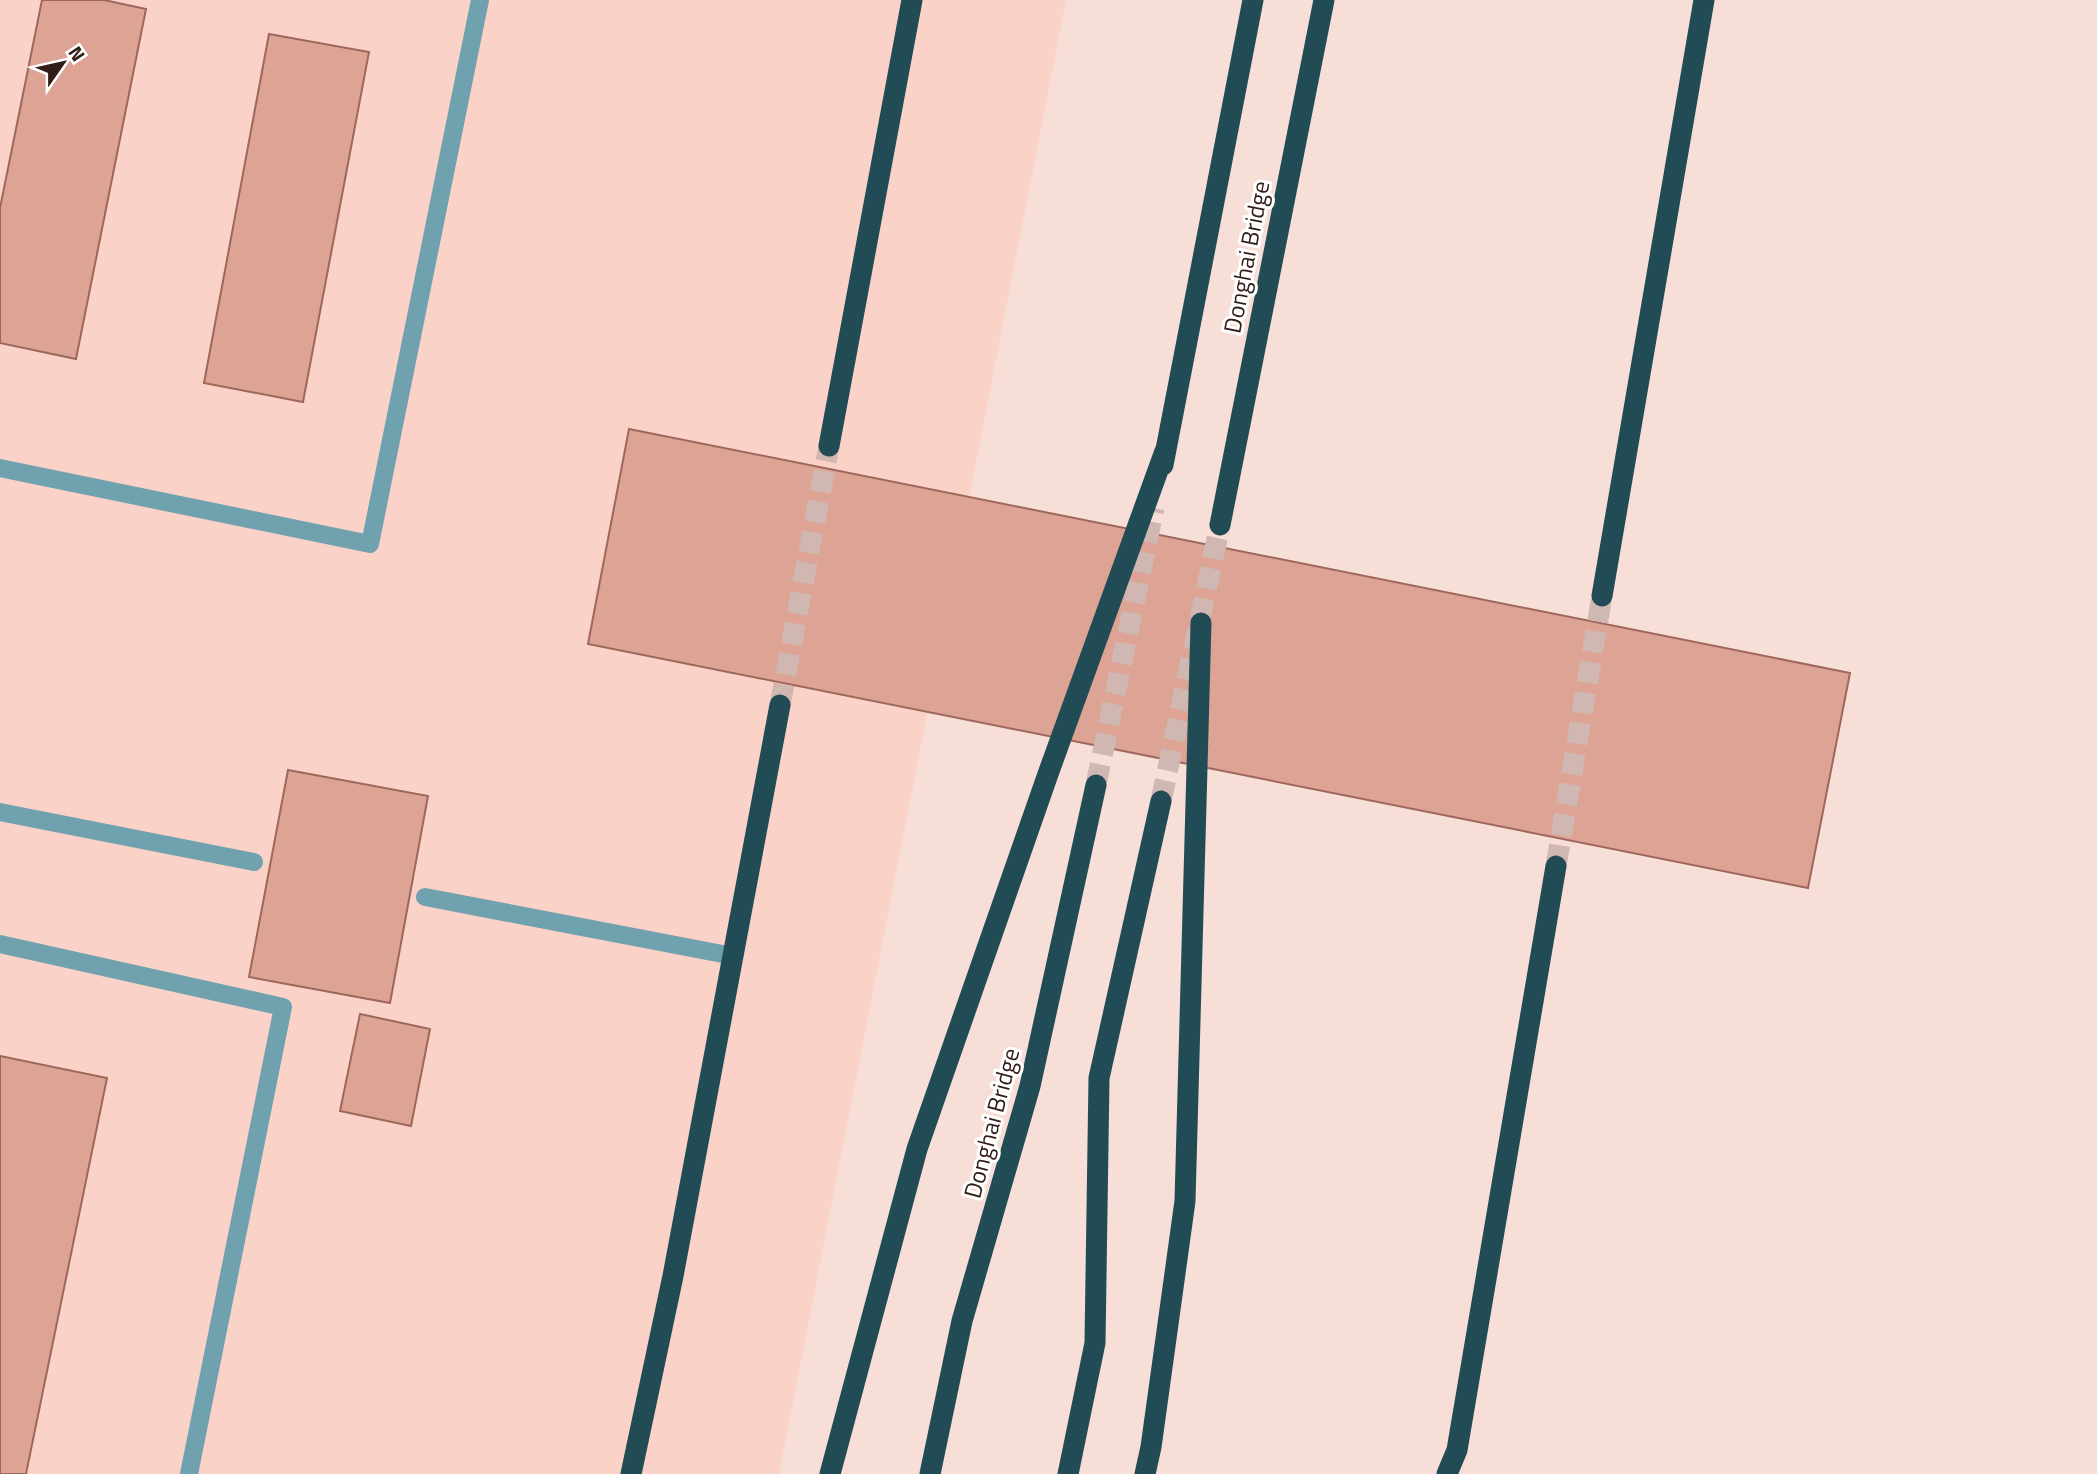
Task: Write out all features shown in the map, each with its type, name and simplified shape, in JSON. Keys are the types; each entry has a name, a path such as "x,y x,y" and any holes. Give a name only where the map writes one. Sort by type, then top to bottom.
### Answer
{"highway":[{"path":"829,446 912,0"},
{"name":"Donghai Bridge","path":"1154,508 1253,0"},
{"name":"Donghai Bridge","path":"1220,525 1324,0"},
{"path":"1602,596 1704,0"},
{"path":"830,1474 916,1149 1165,451"},
{"path":"1145,1474 1185,1201 1201,623"},
{"path":"631,1474 673,1276 780,705"},
{"name":"Donghai Bridge","path":"930,1474 961,1321 1030,1086 1096,785"},
{"path":"1068,1474 1095,1343 1099,1078 1161,801"},
{"path":"1447,1474 1457,1450 1556,866"},
{"path":"1457,1450 1462,1474"}],"lane":[{"path":"0,468 370,544 480,0"},
{"path":"0,812 254,862"},
{"path":"425,897 733,956"},
{"path":"0,944 283,1006 189,1474"}],"shaded area":[{"path":"0,0 1066,0 779,1474 0,1474"}],"building":[{"path":"42,0 104,0 146,9 76,359 0,343 0,208"},
{"path":"269,34 369,52 303,402 204,383"},
{"path":"629,429 1850,673 1808,888 588,644"},
{"path":"288,770 428,796 390,1003 249,977"},
{"path":"360,1014 430,1029 411,1126 340,1111"},
{"path":"0,1056 107,1078 26,1474 0,1474"}],"tunnel":[{"path":"780,705 829,446"},
{"path":"1096,785 1154,508"},
{"path":"1161,801 1220,525"},
{"path":"1556,866 1602,596"}]}
